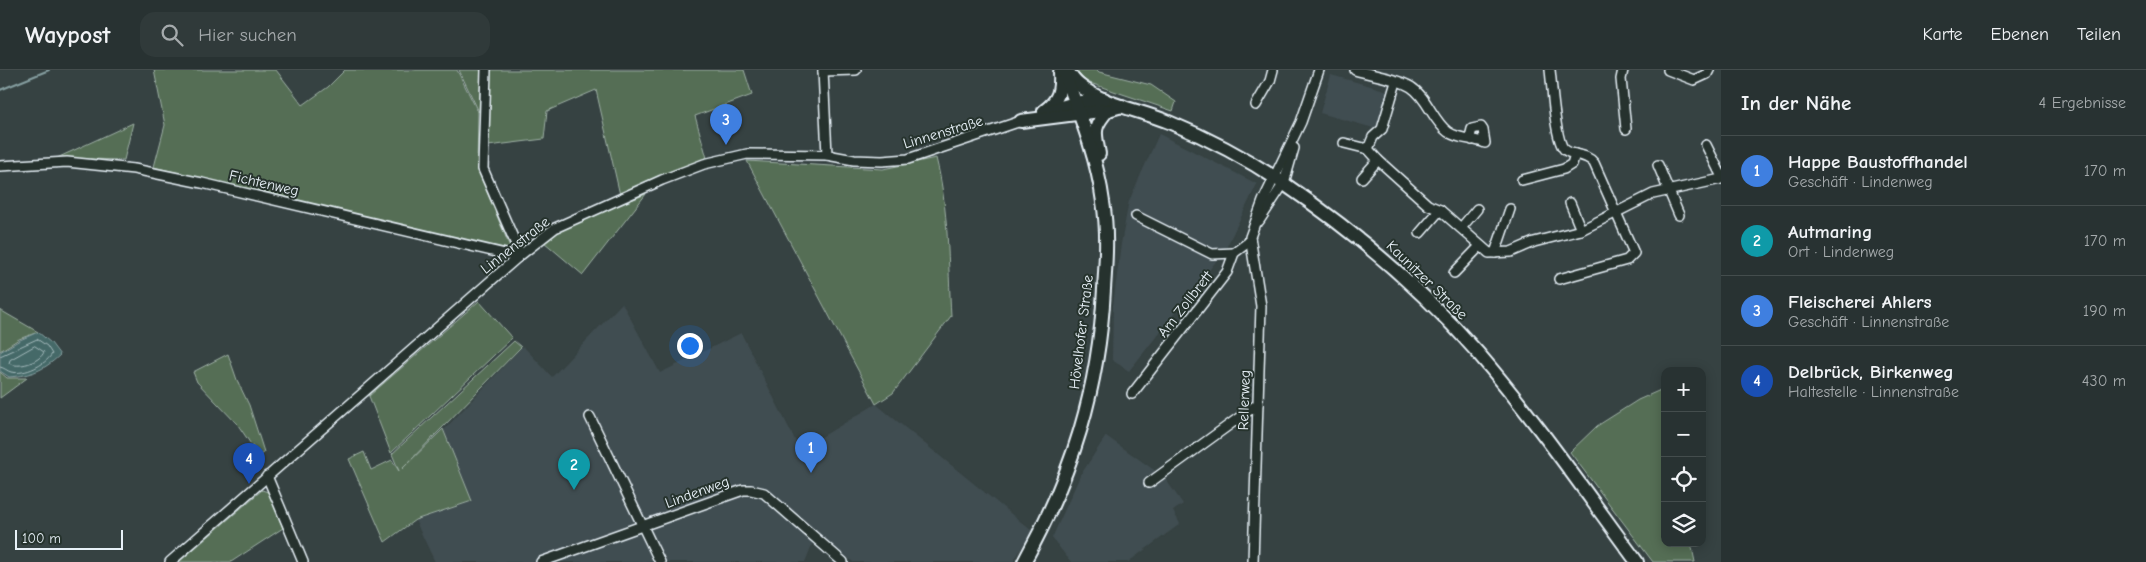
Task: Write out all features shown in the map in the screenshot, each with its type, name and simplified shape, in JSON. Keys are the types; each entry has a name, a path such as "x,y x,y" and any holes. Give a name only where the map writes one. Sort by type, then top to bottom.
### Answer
{"main road":[{"path":"1063,70 1078,84 1106,104"},
{"path":"1021,121 1043,112 1054,104 1061,87 1063,70"},
{"name":"Hövelhofer Straße","path":"1024,562 1047,521 1070,465 1084,421 1095,370 1103,315 1106,226 1100,184 1077,108 1063,70"},
{"path":"1043,112 1106,104"},
{"path":"1100,184 1102,169 1096,134 1097,122 1106,104"},
{"name":"Kaunitzer Straße","path":"1106,104 1123,105 1171,122 1212,141 1279,181 1351,232 1392,266 1430,302 1477,352 1521,406 1637,562"},
{"path":"1021,121 1077,108"}],"street":[{"path":"486,70 483,169 518,250 518,257"},
{"path":"827,155 823,71 856,70"},
{"path":"1256,105 1270,81 1273,70"},
{"path":"1250,240 1252,230 1279,181 1319,70"},
{"path":"1355,70 1411,87 1447,130 1458,137 1472,140"},
{"path":"1550,70 1554,116 1560,145 1566,151 1583,155 1594,163 1615,212 1632,244 1634,253 1626,260 1559,279"},
{"path":"1623,70 1621,79 1626,130"},
{"path":"1668,70 1694,80 1708,74 1709,70"},
{"path":"1368,149 1373,137 1382,130 1396,82"},
{"name":"Linnenstraße","path":"170,562 518,257 555,228 662,180 704,164 747,154 827,155 854,160 882,161 908,159 1021,121"},
{"path":"1344,143 1368,149 1428,205 1440,210 1489,253 1511,252 1534,242 1581,230 1653,194 1721,179"},
{"path":"1706,145 1721,175"},
{"path":"1522,180 1564,169 1572,164 1575,154"},
{"path":"1362,178 1378,160"},
{"name":"Fichtenweg","path":"0,166 67,162 134,168 202,182 518,257"},
{"path":"1658,165 1670,189 1679,215"},
{"path":"1570,203 1581,230"},
{"path":"1461,228 1477,209"},
{"path":"1495,253 1510,209"},
{"path":"1420,233 1440,210"},
{"path":"1136,216 1212,254 1234,254"},
{"name":"Am Zollbrett","path":"1132,394 1227,272 1234,254 1250,240"},
{"name":"Rellerweg","path":"1250,240 1261,306 1253,562"},
{"path":"1454,273 1480,246"},
{"path":"1149,483 1258,404"},
{"path":"590,418 660,562"},
{"path":"267,476 302,562"},
{"name":"Lindenweg","path":"541,562 743,490 764,493 843,562"}],"shaded area":[{"path":"1331,75 1388,91 1377,129 1320,113"},
{"path":"1159,134 1257,184 1225,250 1129,371 1112,360 1113,306 1129,201"},
{"path":"622,303 660,373 741,333 800,450 876,404 1032,531 1013,562 853,562 817,532 805,562 435,562 415,520 472,501 444,430 523,346 552,377"},
{"path":"1106,436 1164,477 1183,504 1173,511 1180,524 1128,562 1071,562 1052,538 1080,476"}],"green space":[{"path":"154,70 276,70 303,105 328,87 345,70 457,70 478,112 477,168 512,252 154,167 165,125"},
{"path":"459,70 481,70 479,112"},
{"path":"490,70 744,70 752,95 695,116 707,158 620,195 596,90 547,111 544,139 488,146"},
{"path":"1075,70 1097,70 1151,85 1176,102 1173,111 1087,82"},
{"path":"133,123 124,160 57,158"},
{"path":"936,158 946,217 951,316 893,393 876,404 747,161 883,169"},
{"path":"646,194 583,275 544,242 561,229"},
{"path":"479,301 512,338 391,453 369,396"},
{"path":"0,310 38,332 19,339 0,351"},
{"path":"514,341 521,347 402,469 443,429 472,501 415,520 385,542 349,459 364,452 371,470 392,460 399,471 392,454"},
{"path":"228,354 237,380 249,405 264,452 259,456 238,425 197,382 193,372"},
{"path":"0,372 7,378 27,378 0,398"},
{"path":"1661,390 1661,547 1692,547 1695,562 1653,562 1570,452 1597,426 1638,400"},
{"path":"262,490 268,492 283,528 231,562 179,562"}],"water":[{"path":"38,332 51,343 60,355 48,365 24,375 9,377 0,371 0,352"}],"waterway":[{"path":"0,90 49,70"}],"place":[{"name":"Fleischerei Ahlers","path":"726,145"},
{"name":"Happe Baustoffhandel","path":"811,473"},
{"name":"Delbrück, Birkenweg","path":"249,484"},
{"name":"Autmaring","path":"574,490"}]}
